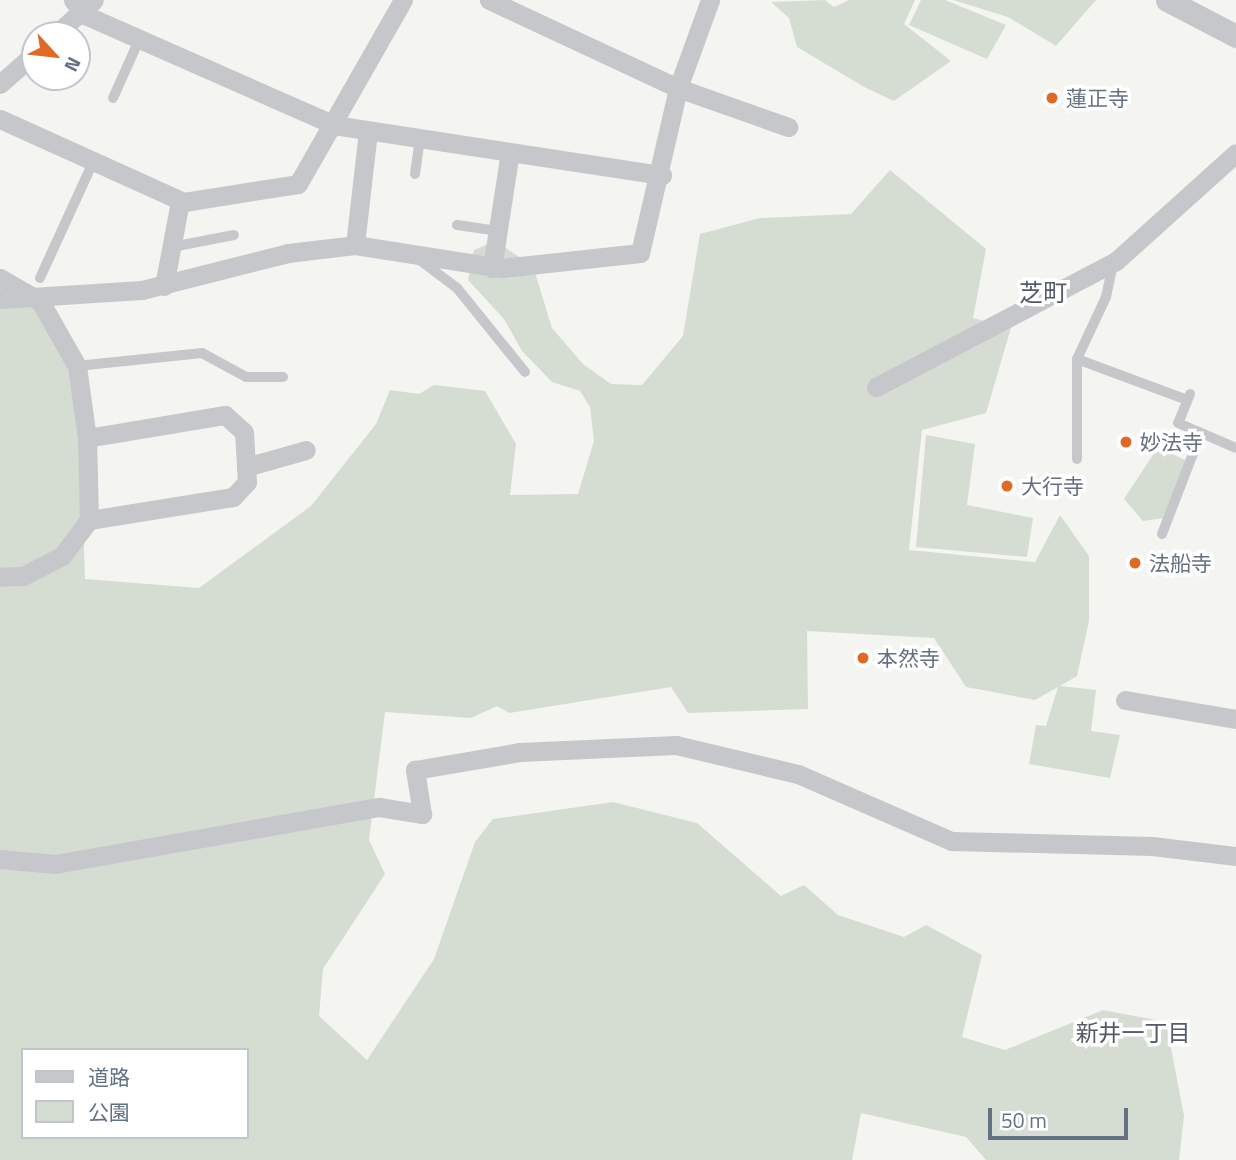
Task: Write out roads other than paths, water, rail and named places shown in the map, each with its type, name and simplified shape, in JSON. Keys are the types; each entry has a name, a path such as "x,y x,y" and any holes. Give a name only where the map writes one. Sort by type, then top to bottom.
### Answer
{"street":[{"path":"0,119 180,201 298,184 403,0"},
{"path":"489,0 678,88 788,127"},
{"path":"0,299 40,301 164,286 288,253 355,245 412,252 492,268 640,253 662,175 678,88 710,0"},
{"path":"1167,0 1236,36"},
{"path":"67,21 82,4 140,38 334,125 662,175"},
{"path":"0,84 21,65"},
{"path":"355,245 368,131"},
{"path":"492,268 510,152"},
{"path":"876,387 1113,262 1236,153"},
{"path":"164,286 180,201"},
{"path":"0,278 40,301 76,366 87,438 89,520 62,556 23,576 0,577"},
{"path":"87,438 225,415 244,432 247,482 233,497 89,520"},
{"path":"246,467 306,450"},
{"path":"1125,700 1236,719"},
{"path":"0,859 55,864 379,807 422,814 415,770 520,752 676,745 798,774 951,841 1152,846 1236,856"}],"lane":[{"path":"113,99 140,38"},
{"path":"415,174 420,139"},
{"path":"40,278 93,162"},
{"path":"457,225 498,230"},
{"path":"172,247 234,235"},
{"path":"412,252 457,288 525,372"},
{"path":"1077,459 1077,359 1107,297 1113,262"},
{"path":"76,366 202,353 246,377 283,377"},
{"path":"1077,359 1188,397 1178,423 1236,448"},
{"path":"1162,534 1201,433"}],"place":[{"name":"蓮正寺","path":"1052,98"},
{"name":"妙法寺","path":"1126,442"},
{"name":"大行寺","path":"1007,486"},
{"name":"法船寺","path":"1135,563"},
{"name":"本然寺","path":"863,658"}],"district":[{"name":"芝町","path":"1043,293"},
{"name":"新井一丁目","path":"1133,1033"}]}
